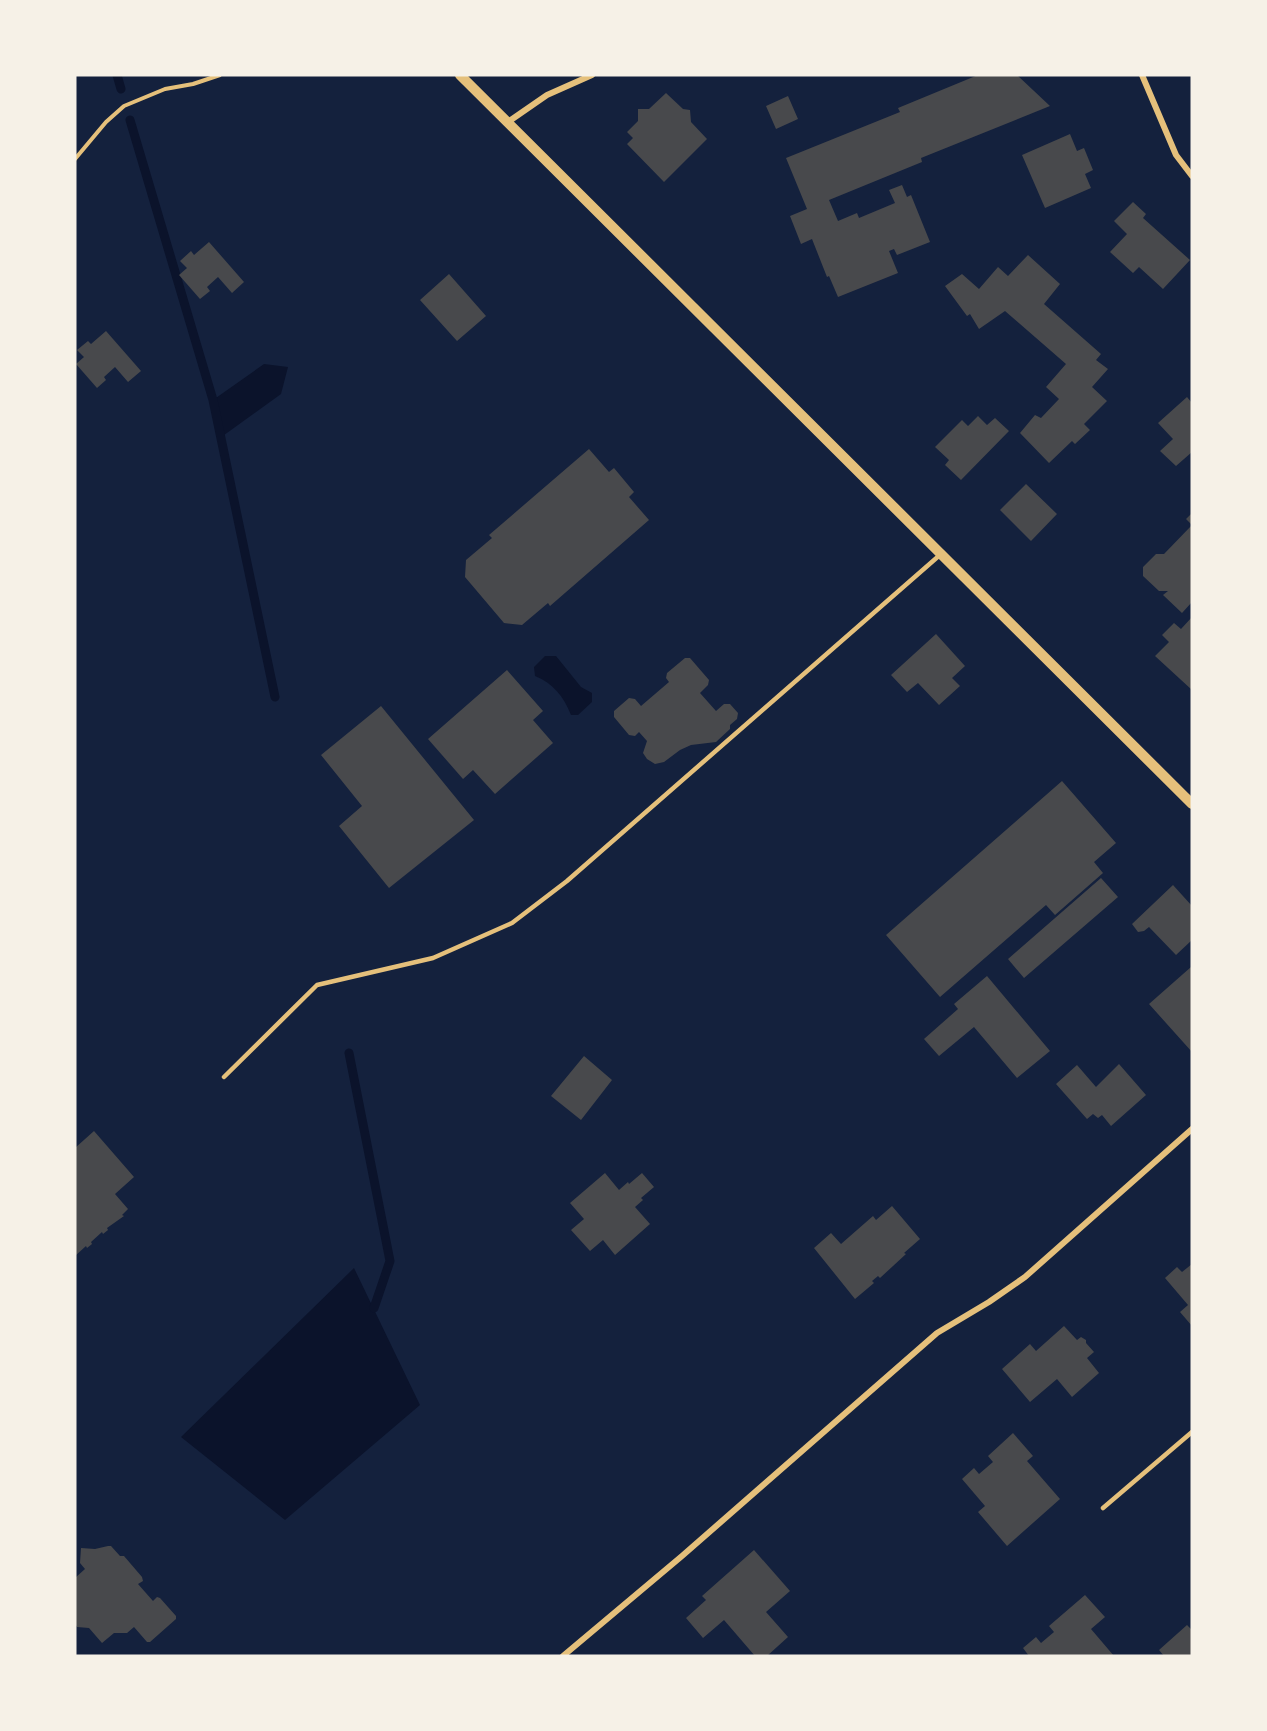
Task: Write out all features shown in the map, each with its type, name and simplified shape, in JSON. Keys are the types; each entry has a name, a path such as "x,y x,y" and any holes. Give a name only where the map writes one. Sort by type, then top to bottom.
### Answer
{"street":[{"path":"460,75 1192,804"},
{"path":"508,122 553,92 592,75"},
{"path":"1142,75 1176,155 1192,176"},
{"path":"563,1656 682,1556 937,1334 1025,1277 1192,1129"}],"lane":[{"path":"224,1077 317,985 433,958 512,923 567,881 941,554"},
{"path":"1103,1508 1192,1432"}],"path":[{"path":"75,159 106,122 124,106 165,89 193,84 220,75"}],"water":[{"path":"264,364 288,367 281,394 220,438 213,400"},
{"path":"545,656 556,656 581,687 592,693 592,702 578,715 571,715 557,691 535,676 534,667"},
{"path":"354,1268 420,1405 285,1520 181,1437"}],"building":[{"path":"978,75 1017,75 1050,106 921,158 922,162 829,200 838,221 857,213 859,218 895,203 889,190 902,185 907,197 911,195 930,242 897,255 894,249 889,251 898,273 838,297 829,276 827,277 812,239 801,244 790,216 807,209 786,158 900,112 898,108"},
{"path":"666,93 683,109 690,110 691,122 707,139 664,182 627,144 633,138 627,132 638,121 638,109 649,109"},
{"path":"788,96 798,119 776,129 766,106"},
{"path":"1070,134 1077,151 1084,148 1093,170 1085,174 1091,188 1045,208 1022,155"},
{"path":"1133,202 1146,214 1143,218 1190,260 1163,289 1139,267 1133,273 1110,252 1127,234 1114,221"},
{"path":"209,242 244,282 232,293 218,277 207,287 210,291 200,299 179,275 187,268 180,261 191,251 194,255"},
{"path":"1028,255 1060,284 1044,304 1101,354 1096,360 1108,369 1092,387 1107,401 1084,424 1090,430 1075,444 1072,441 1049,463 1020,433 1035,415 1041,418 1059,399 1046,387 1066,364 1005,311 979,329 970,314 967,316 945,286 962,274 979,289 998,267 1008,276"},
{"path":"449,274 486,316 457,341 420,300"},
{"path":"106,331 141,371 128,382 115,367 104,377 106,380 97,388 76,364 84,357 77,350 88,341 91,344"},
{"path":"1187,397 1192,403 1192,452 1176,466 1160,451 1173,439 1158,423"},
{"path":"978,416 987,425 995,418 1009,431 961,480 945,465 949,460 935,447 962,420 968,426"},
{"path":"589,449 609,472 614,468 634,492 629,497 649,520 550,606 548,603 522,625 504,623 465,577 466,560 492,538 489,535"},
{"path":"1026,484 1057,514 1031,541 1000,510"},
{"path":"1192,513 1192,525 1186,519"},
{"path":"1192,525 1192,602 1182,613 1163,595 1168,591 1159,591 1143,576 1143,567 1156,554 1164,554"},
{"path":"1192,617 1192,690 1155,656 1169,642 1162,635 1174,623 1181,629"},
{"path":"936,634 965,666 952,678 960,686 939,705 918,683 907,692 891,675"},
{"path":"685,658 690,658 709,680 708,685 700,693 716,711 724,704 730,704 738,713 737,719 716,742 691,745 664,762 655,764 643,753 647,741 639,732 635,736 629,735 614,717 614,711 629,698 635,699 641,706 669,682 666,678 667,673"},
{"path":"507,670 543,711 533,720 553,743 495,794 473,770 463,779 428,739"},
{"path":"381,706 474,820 389,888 339,826 362,806 321,755"},
{"path":"1062,781 1116,843 1094,862 1103,873 1055,915 1046,905 940,997 886,935"},
{"path":"1101,878 1118,897 1024,978 1008,959"},
{"path":"1173,885 1192,906 1192,940 1176,955 1149,927 1138,932 1132,924"},
{"path":"1191,967 1192,969 1192,1052 1149,1004"},
{"path":"987,976 1050,1051 1017,1078 974,1027 939,1056 924,1039 958,1009 954,1004"},
{"path":"584,1056 612,1080 581,1120 551,1096"},
{"path":"1119,1064 1146,1095 1111,1126 1102,1115 1098,1118 1093,1114 1087,1119 1056,1084 1077,1065 1096,1087"},
{"path":"94,1131 134,1177 115,1194 128,1209 122,1215 124,1216 75,1256 75,1148"},
{"path":"605,1173 619,1190 642,1173 654,1187 641,1198 643,1200 635,1207 650,1224 615,1255 603,1240 590,1251 571,1230 584,1219 570,1203"},
{"path":"892,1206 920,1239 855,1299 814,1248 831,1233 841,1244 873,1216 876,1220"},
{"path":"1192,1264 1192,1326 1180,1312 1188,1305 1165,1278 1177,1267 1182,1272"},
{"path":"1064,1326 1077,1340 1081,1337 1086,1340 1094,1352 1087,1358 1099,1373 1072,1397 1057,1379 1030,1402 1002,1369 1030,1344 1036,1351"},
{"path":"1013,1433 1033,1456 1027,1461 1060,1499 1007,1546 978,1512 985,1506 962,1479 974,1468 979,1474 993,1462 988,1456"},
{"path":"111,1546 120,1556 124,1556 142,1577 143,1581 138,1584 153,1601 157,1597 160,1598 176,1616 176,1619 150,1642 147,1642 134,1627 127,1633 114,1633 102,1643 89,1628 77,1627 75,1624 75,1578 85,1569 80,1563 81,1548 95,1549"},
{"path":"754,1550 790,1591 766,1612 788,1637 767,1656 755,1656 724,1620 703,1638 686,1618 706,1600 702,1596"},
{"path":"1085,1595 1105,1617 1091,1629 1114,1656 1029,1656 1023,1648 1036,1637 1041,1643 1054,1632 1049,1626"},
{"path":"1187,1625 1192,1630 1192,1656 1164,1656 1159,1650"}],"waterway":[{"path":"117,75 121,89"},
{"path":"130,120 213,400 275,697"},
{"path":"349,1053 390,1261 374,1308"}]}
